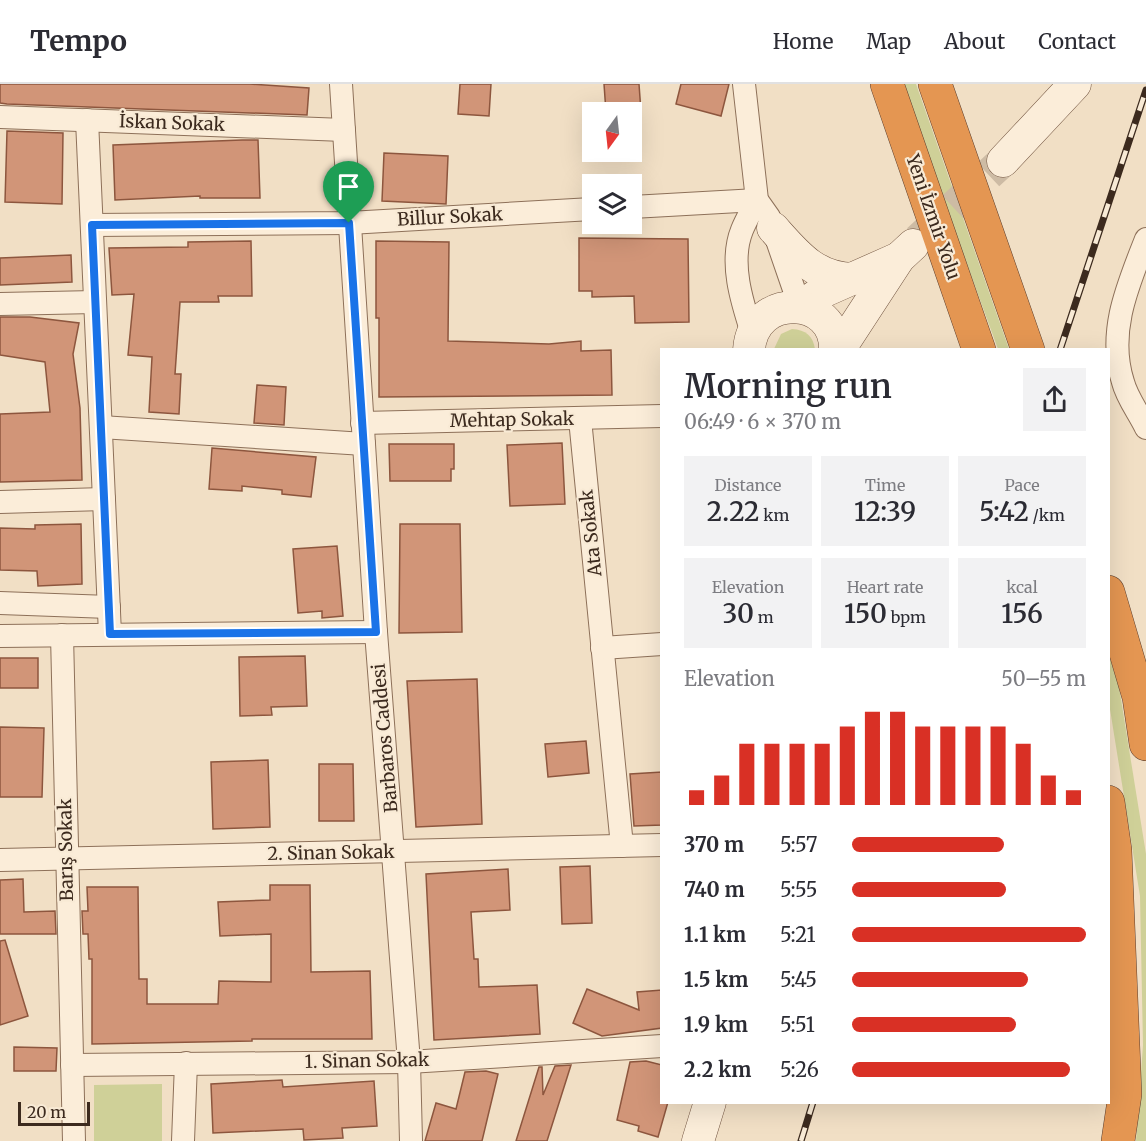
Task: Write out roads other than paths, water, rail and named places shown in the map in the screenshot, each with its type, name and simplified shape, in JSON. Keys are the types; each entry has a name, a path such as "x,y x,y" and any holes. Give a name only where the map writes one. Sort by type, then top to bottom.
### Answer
{"highway":[{"name":"Yeni İzmir Yolu","path":"887,84 978,348"},
{"path":"935,84 1026,341"},
{"path":"1110,599 1139,697 1146,744"},
{"path":"1110,816 1115,850 1125,1094 1119,1141"}],"main road":[{"path":"1003,161 1075,84"},
{"path":"773,228 815,269 834,278 853,279"},
{"path":"800,307 820,293 853,279 906,251 838,348"},
{"path":"751,341 760,320 772,311 786,306 800,307 813,311 824,319 831,330 836,348"},
{"path":"698,1141 709,1104"}],"street":[{"name":"Barbaros Caddesi","path":"341,84 376,632 409,1062 411,1141"},
{"path":"744,84 757,200 773,228 800,307"},
{"name":"İskan Sokak","path":"0,117 344,130"},
{"path":"87,120 110,634"},
{"path":"642,206 757,200"},
{"path":"751,341 737,270 741,232 757,200"},
{"name":"Billur Sokak","path":"92,225 349,223 582,210"},
{"path":"1146,239 1140,271 1125,292 1116,339 1123,383 1146,428"},
{"path":"0,304 95,302"},
{"name":"Mehtap Sokak","path":"101,427 363,433 580,419 660,417"},
{"name":"Ata Sokak","path":"580,419 622,846"},
{"path":"0,501 104,499"},
{"path":"0,603 109,607"},
{"path":"0,636 376,632"},
{"name":"Barış Sokak","path":"62,635 74,1141"},
{"path":"602,648 660,644"},
{"name":"2. Sinan Sokak","path":"0,861 660,845"},
{"name":"1. Sinan Sokak","path":"72,1065 409,1062 660,1046"},
{"path":"183,1141 186,1063"}],"tunnel":[{"path":"918,240 1003,161"}],"railway":[{"path":"1061,348 1146,90"},
{"path":"801,1141 812,1104"}]}
